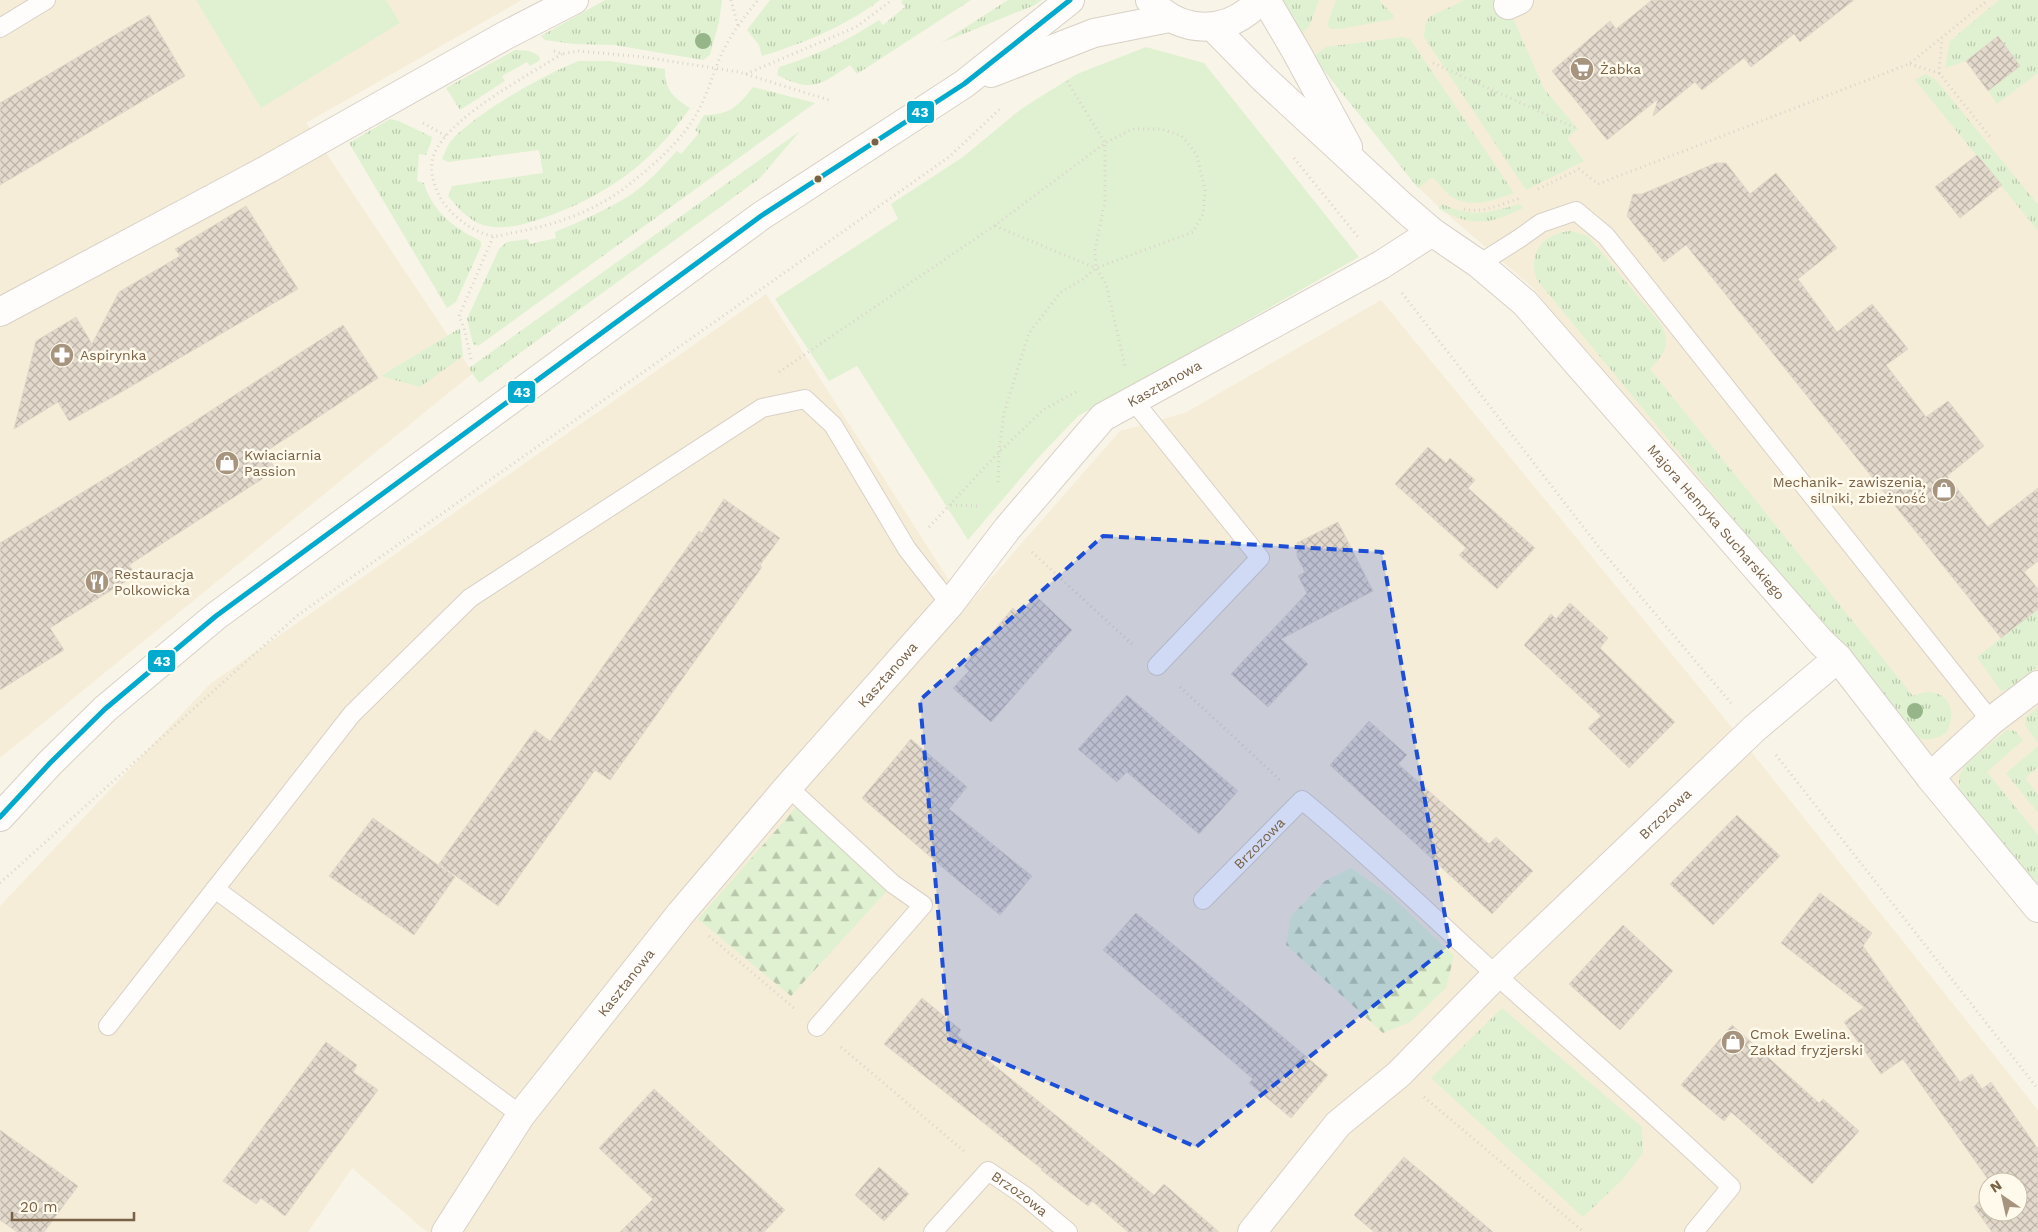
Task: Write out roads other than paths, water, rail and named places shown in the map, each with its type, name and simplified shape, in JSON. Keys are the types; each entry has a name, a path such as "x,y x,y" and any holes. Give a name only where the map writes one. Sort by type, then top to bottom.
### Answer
{"street":[{"path":"0,312 268,169 574,0"},
{"path":"0,817 50,763 105,709 216,616 762,216 964,84 1070,0"},
{"path":"964,84 1159,9 1190,26 1213,27 1233,22 1250,11 1260,0"},
{"name":"Majora Henryka Sucharskiego","path":"1266,0 1360,168"},
{"name":"Majora Henryka Sucharskiego","path":"1213,27 1263,78 1432,232 1479,264 1525,303 1821,642 1838,658 1930,777 2038,908"},
{"name":"Kasztanowa","path":"446,1232 521,1115 681,913 788,787 950,604 1007,529 1103,417 1381,265 1432,232"},
{"name":"Brzozowa","path":"1252,1232 1338,1124 1399,1074 1496,974 1755,728 1838,658"},
{"path":"1930,777 1990,721 2038,685"}],"lane":[{"path":"0,28 46,0"},
{"path":"1479,264 1541,223 1576,211 1606,236 1685,333 1990,721"},
{"path":"108,1026 352,714 470,598 762,408 805,399 832,425 908,550 950,604"},
{"path":"1133,400 1260,558 1157,666"},
{"path":"788,787 893,884 923,905 817,1027"},
{"name":"Brzozowa","path":"1203,900 1302,800 1353,842 1496,974 1666,1125 1731,1187 1694,1232"},
{"path":"215,889 521,1115"},
{"name":"Brzozowa","path":"933,1232 988,1171 1025,1196 1068,1232"}],"place":[{"name":"Żabka","path":"1582,69"},
{"name":"Aspirynka","path":"62,355"},
{"name":"Kwiaciarnia Passion","path":"227,463"},
{"name":"Mechanik- zawiszenia, silniki, zbieżność","path":"1944,490"},
{"name":"Restauracja Polkowicka","path":"97,582"},
{"name":"Cmok Ewelina. Zakład fryzjerski","path":"1733,1042"}]}
